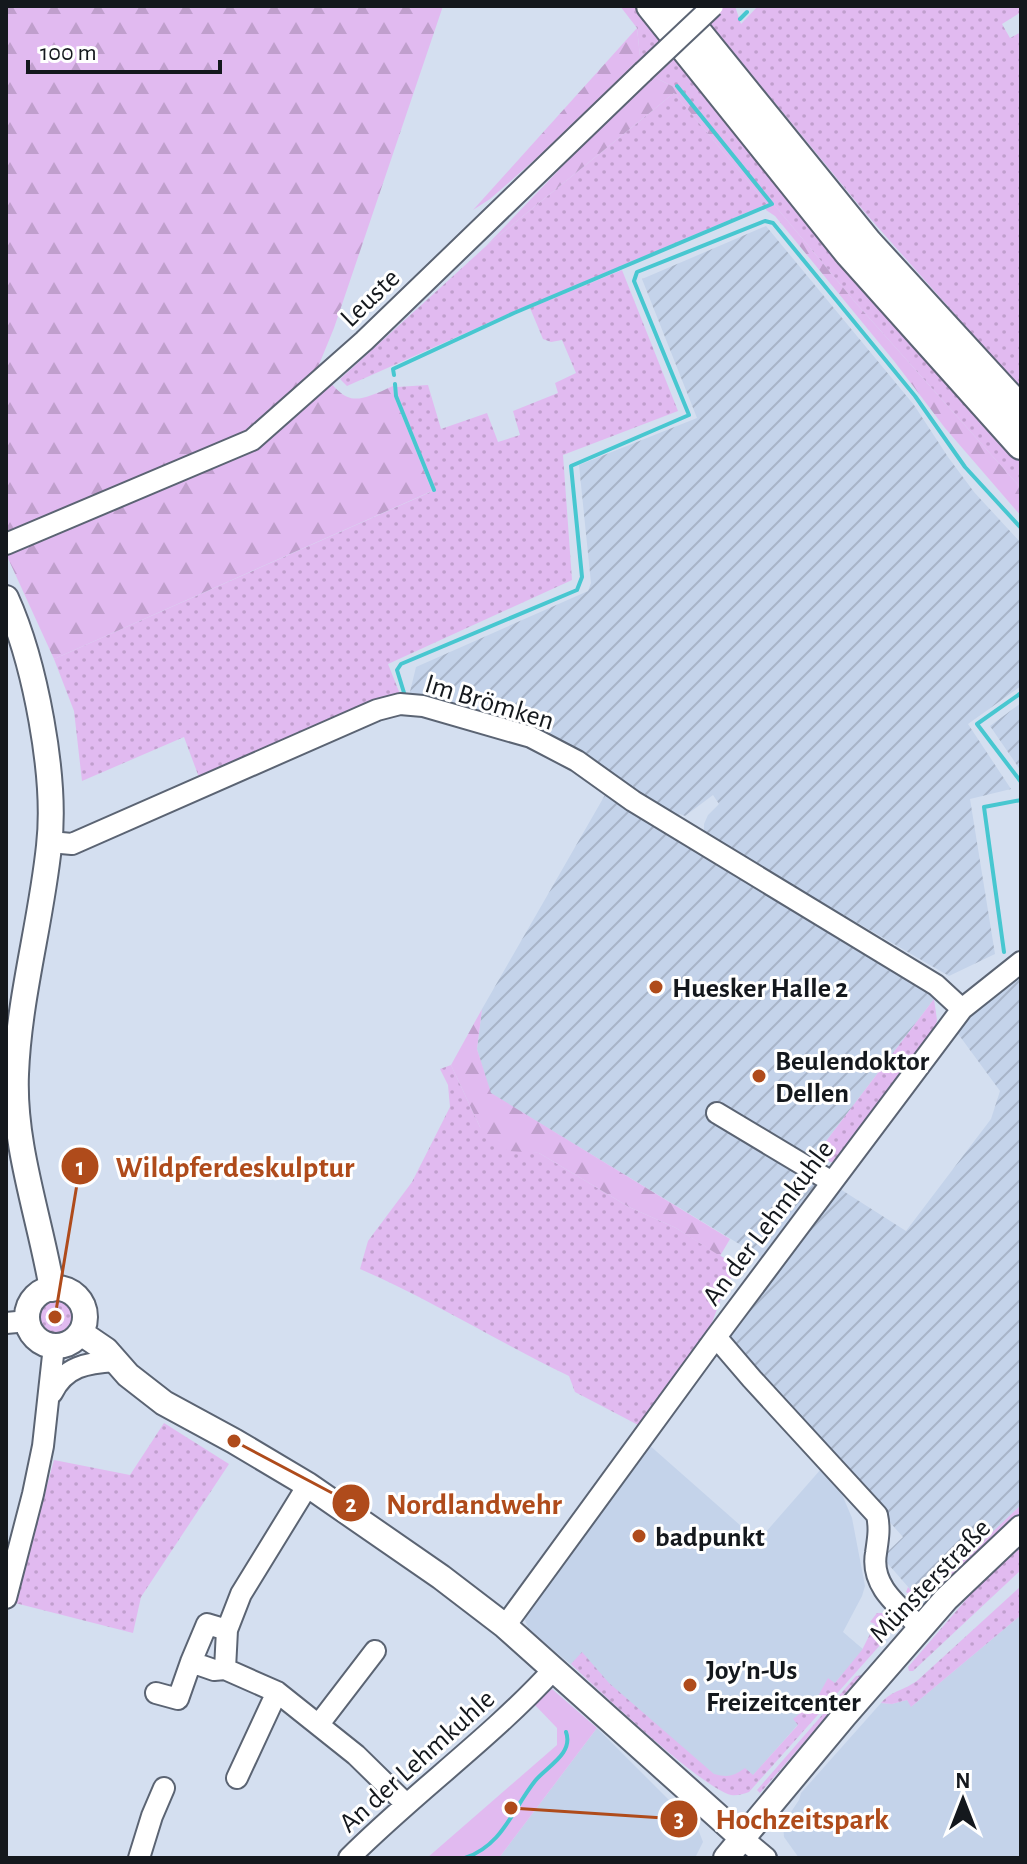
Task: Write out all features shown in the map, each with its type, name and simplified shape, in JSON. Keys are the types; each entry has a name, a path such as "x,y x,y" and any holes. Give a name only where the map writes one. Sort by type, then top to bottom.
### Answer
{"highway":[{"path":"651,6 849,253 1021,445"},
{"path":"679,6 697,34 868,243 1021,410"}],"main road":[{"path":"6,598 33,680 46,751 50,842 19,1033 16,1077 18,1119 52,1289"},
{"path":"52,1289 62,1289 78,1297 85,1314 81,1333 70,1343 54,1346 36,1338 17,1322 28,1312 36,1296 52,1289"},
{"path":"81,1333 106,1350 140,1386 164,1403 308,1485 441,1577 505,1626 741,1837"},
{"name":"Münsterstraße","path":"726,1858 946,1599 1021,1528"}],"street":[{"name":"Leuste","path":"6,544 252,440 364,341 713,6"},
{"name":"Im Brömken","path":"50,842 72,844 377,710 400,704 423,706 531,737 577,761 633,801 936,985 962,1009"},
{"name":"An der Lehmkuhle","path":"505,1626 716,1337 962,1009 1021,962"},
{"path":"717,1113 832,1182"},
{"name":"An der Lehmkuhle","path":"716,1337 877,1515 880,1527 875,1555 878,1582 921,1628"},
{"path":"6,1598 33,1494 49,1400 54,1346"},
{"path":"49,1400 59,1378 75,1367 115,1361"},
{"path":"225,1669 227,1630 241,1594 308,1485"},
{"path":"156,1693 178,1699 207,1624 227,1630"},
{"path":"319,1724 375,1651"},
{"path":"191,1662 214,1670 225,1669 277,1692 356,1755 406,1804"},
{"name":"An der Lehmkuhle","path":"349,1858 406,1804 493,1731 554,1669"},
{"path":"237,1778 277,1692"},
{"path":"139,1858 164,1788"},
{"path":"741,1837 766,1858"}],"shaded area":[{"path":"766,226 914,405 974,492 1021,543 1021,686 968,724 1011,789 970,799 995,954 949,976 704,834 708,815 719,804 713,795 685,816 680,814 677,817 561,747 408,700 416,667 588,591 591,583 579,465 697,418 642,279"},
{"path":"1021,703 1021,771 990,726"},
{"path":"605,795 927,991 934,999 814,1157 837,1187 906,1231 991,1119 1000,1091 956,1031 970,1012 1021,972 1021,1505 947,1575 916,1596 882,1557 903,1537 725,1338 777,1267 490,1093 477,1049 482,1009"},
{"path":"648,1444 758,1541 821,1469 841,1492 852,1518 865,1586 843,1632 864,1650 741,1789 717,1785 529,1630 523,1615"},
{"path":"1021,1615 1021,1856 799,1858 784,1837 783,1824 801,1793 881,1703 907,1700 912,1706"},
{"path":"597,1728 698,1829 703,1842 695,1858 499,1858"}],"green space":[{"path":"6,6 443,6 318,367 343,395 350,398 367,397 393,386 394,396 432,491 54,659 6,554"},
{"path":"620,6 637,6 666,43 641,66 637,28"},
{"path":"722,6 735,6 741,24 758,6 1021,6 1021,12 1002,24 1010,38 1021,32 1021,389 867,215 707,20"},
{"path":"637,28 641,66 490,199 473,210"},
{"path":"674,52 1021,457 1021,488 855,302 678,89 650,75"},
{"path":"650,75 678,89 855,302 1021,488 1021,516 945,428 775,216 766,210 767,204 674,93 485,247"},
{"path":"674,93 767,204 347,386 340,379 485,247"},
{"path":"622,270 678,411 563,455 572,580 388,664 402,699 200,780 184,737 82,781 74,711 54,659 435,490 397,387 428,385 441,429 487,413 498,442 520,435 513,411 558,393 555,383 576,373 562,340 551,342 543,339 530,308"},
{"path":"934,999 935,1030 839,1160 834,1163 814,1157"},
{"path":"482,1009 477,1049 491,1093 730,1239 720,1256 676,1228 629,1207 539,1153 509,1151 493,1143 480,1127 451,1065"},
{"path":"451,1065 480,1127 526,1151 539,1153 629,1207 676,1228 737,1266 707,1336 642,1427 575,1392 569,1376 360,1269 368,1241 412,1182 450,1107 448,1085 440,1069"},
{"path":"56,1296 71,1302 77,1317 71,1332 56,1338 41,1332 35,1317 41,1302"},
{"path":"164,1423 229,1464 141,1597 133,1633 15,1603 54,1460 130,1475"},
{"path":"1021,1505 1021,1517 941,1591 938,1588 918,1598 906,1592 908,1587 916,1596 947,1575"},
{"path":"1021,1547 1021,1570 913,1671 909,1671 908,1667 977,1587"},
{"path":"1021,1586 1021,1615 911,1707 907,1700 881,1703 889,1695 918,1680"},
{"path":"877,1613 884,1613 889,1618 890,1634 749,1792 738,1795 731,1795 697,1775 571,1664 582,1652 609,1683 714,1774 731,1776 745,1768 753,1775 798,1725 793,1719 816,1700 828,1678 835,1683 862,1650 875,1624 870,1622"},
{"path":"863,1675 760,1793 757,1790 856,1676"},
{"path":"552,1689 597,1728 499,1858 427,1858 557,1745 557,1728 534,1704"}],"waterway":[{"path":"740,19 747,12"},
{"path":"394,375 393,369 514,313 772,204 677,86"},
{"path":"405,696 397,670 401,664 577,590 582,577 571,466 689,415 634,281 637,272 765,221 773,223 915,396 965,467 1021,528"},
{"path":"395,384 396,396 434,490"},
{"path":"1021,693 977,724 1021,782"},
{"path":"1004,952 984,807 1021,800"},
{"path":"465,1858 489,1845 498,1836 535,1781 563,1753 566,1732"}],"place":[{"name":"Huesker Halle 2","path":"656,987"},
{"name":"Beulendoktor Dellen","path":"759,1076"},
{"name":"Wildpferdeskulptur","path":"55,1317"},
{"name":"Nordlandwehr","path":"234,1441"},
{"name":"badpunkt","path":"639,1536"},
{"name":"Joy'n-Us Freizeitcenter","path":"690,1685"},
{"name":"Hochzeitspark","path":"511,1808"}]}
